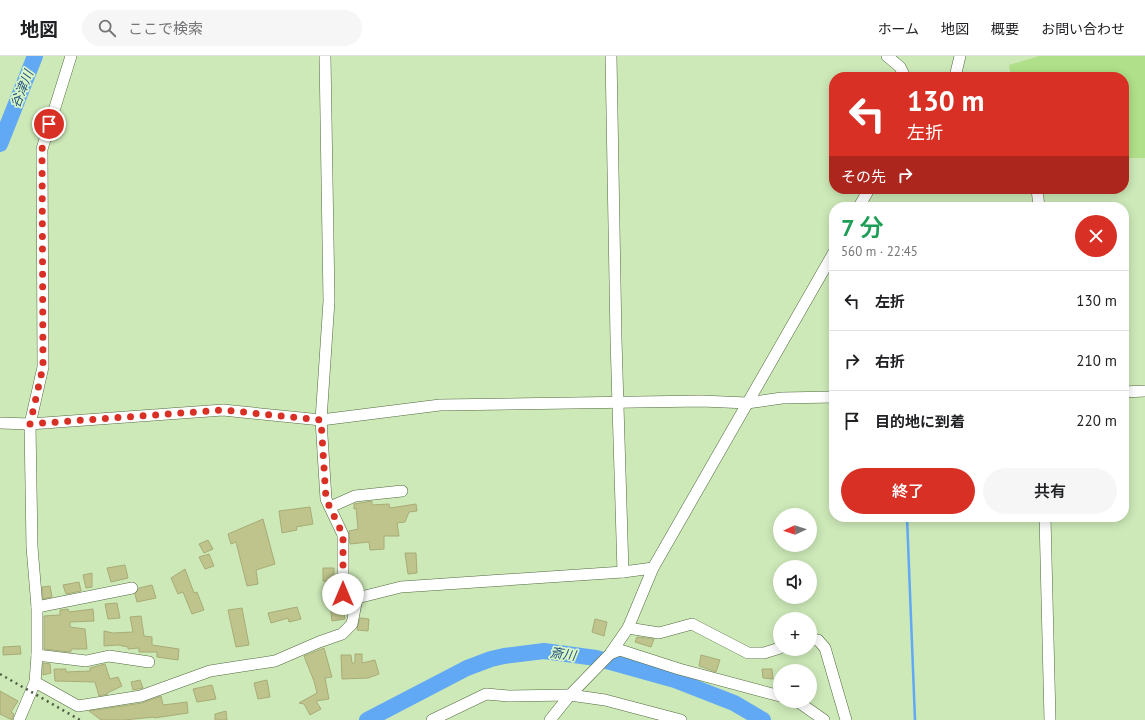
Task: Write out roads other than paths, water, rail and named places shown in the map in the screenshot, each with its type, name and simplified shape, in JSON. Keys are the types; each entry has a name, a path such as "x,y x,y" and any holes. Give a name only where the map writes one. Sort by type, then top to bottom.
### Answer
{"street":[{"path":"19,720 35,682 37,655 37,607 32,547 30,424 43,367 42,149 71,56"},
{"path":"325,56 329,301 321,420 326,499 343,535 343,594 357,598 401,587 623,572 652,568"},
{"path":"611,56 616,339 623,572"},
{"path":"887,56 900,67 902,72"},
{"path":"956,72 960,56"},
{"path":"550,720 610,654 628,628 652,568 829,261"},
{"path":"1129,392 1145,391"},
{"path":"0,423 30,424 223,410 321,420 440,405 619,403 702,400 747,403 782,398 829,397"},
{"path":"330,507 355,496 402,492"},
{"path":"1045,522 1050,720"},
{"path":"37,607 132,588"},
{"path":"35,682 78,706 141,696 210,671 275,661 342,634 352,624 357,598"},
{"path":"628,628 659,633 692,624 748,653 764,653 773,650"},
{"path":"817,640 825,648 846,720"},
{"path":"610,654 620,650 693,673 773,694"},
{"path":"37,655 86,661 109,656 149,662"},
{"path":"432,720 486,694 509,696 573,693 680,720"},
{"path":"807,708 824,720"}],"waterway":[{"name":"谷津川","path":"0,144 35,56"},
{"path":"907,522 915,720"},
{"name":"斎川","path":"367,720 467,668 504,656 544,651 596,658 675,680 734,703 763,720"}],"railway":[{"path":"0,674 80,720"}]}
